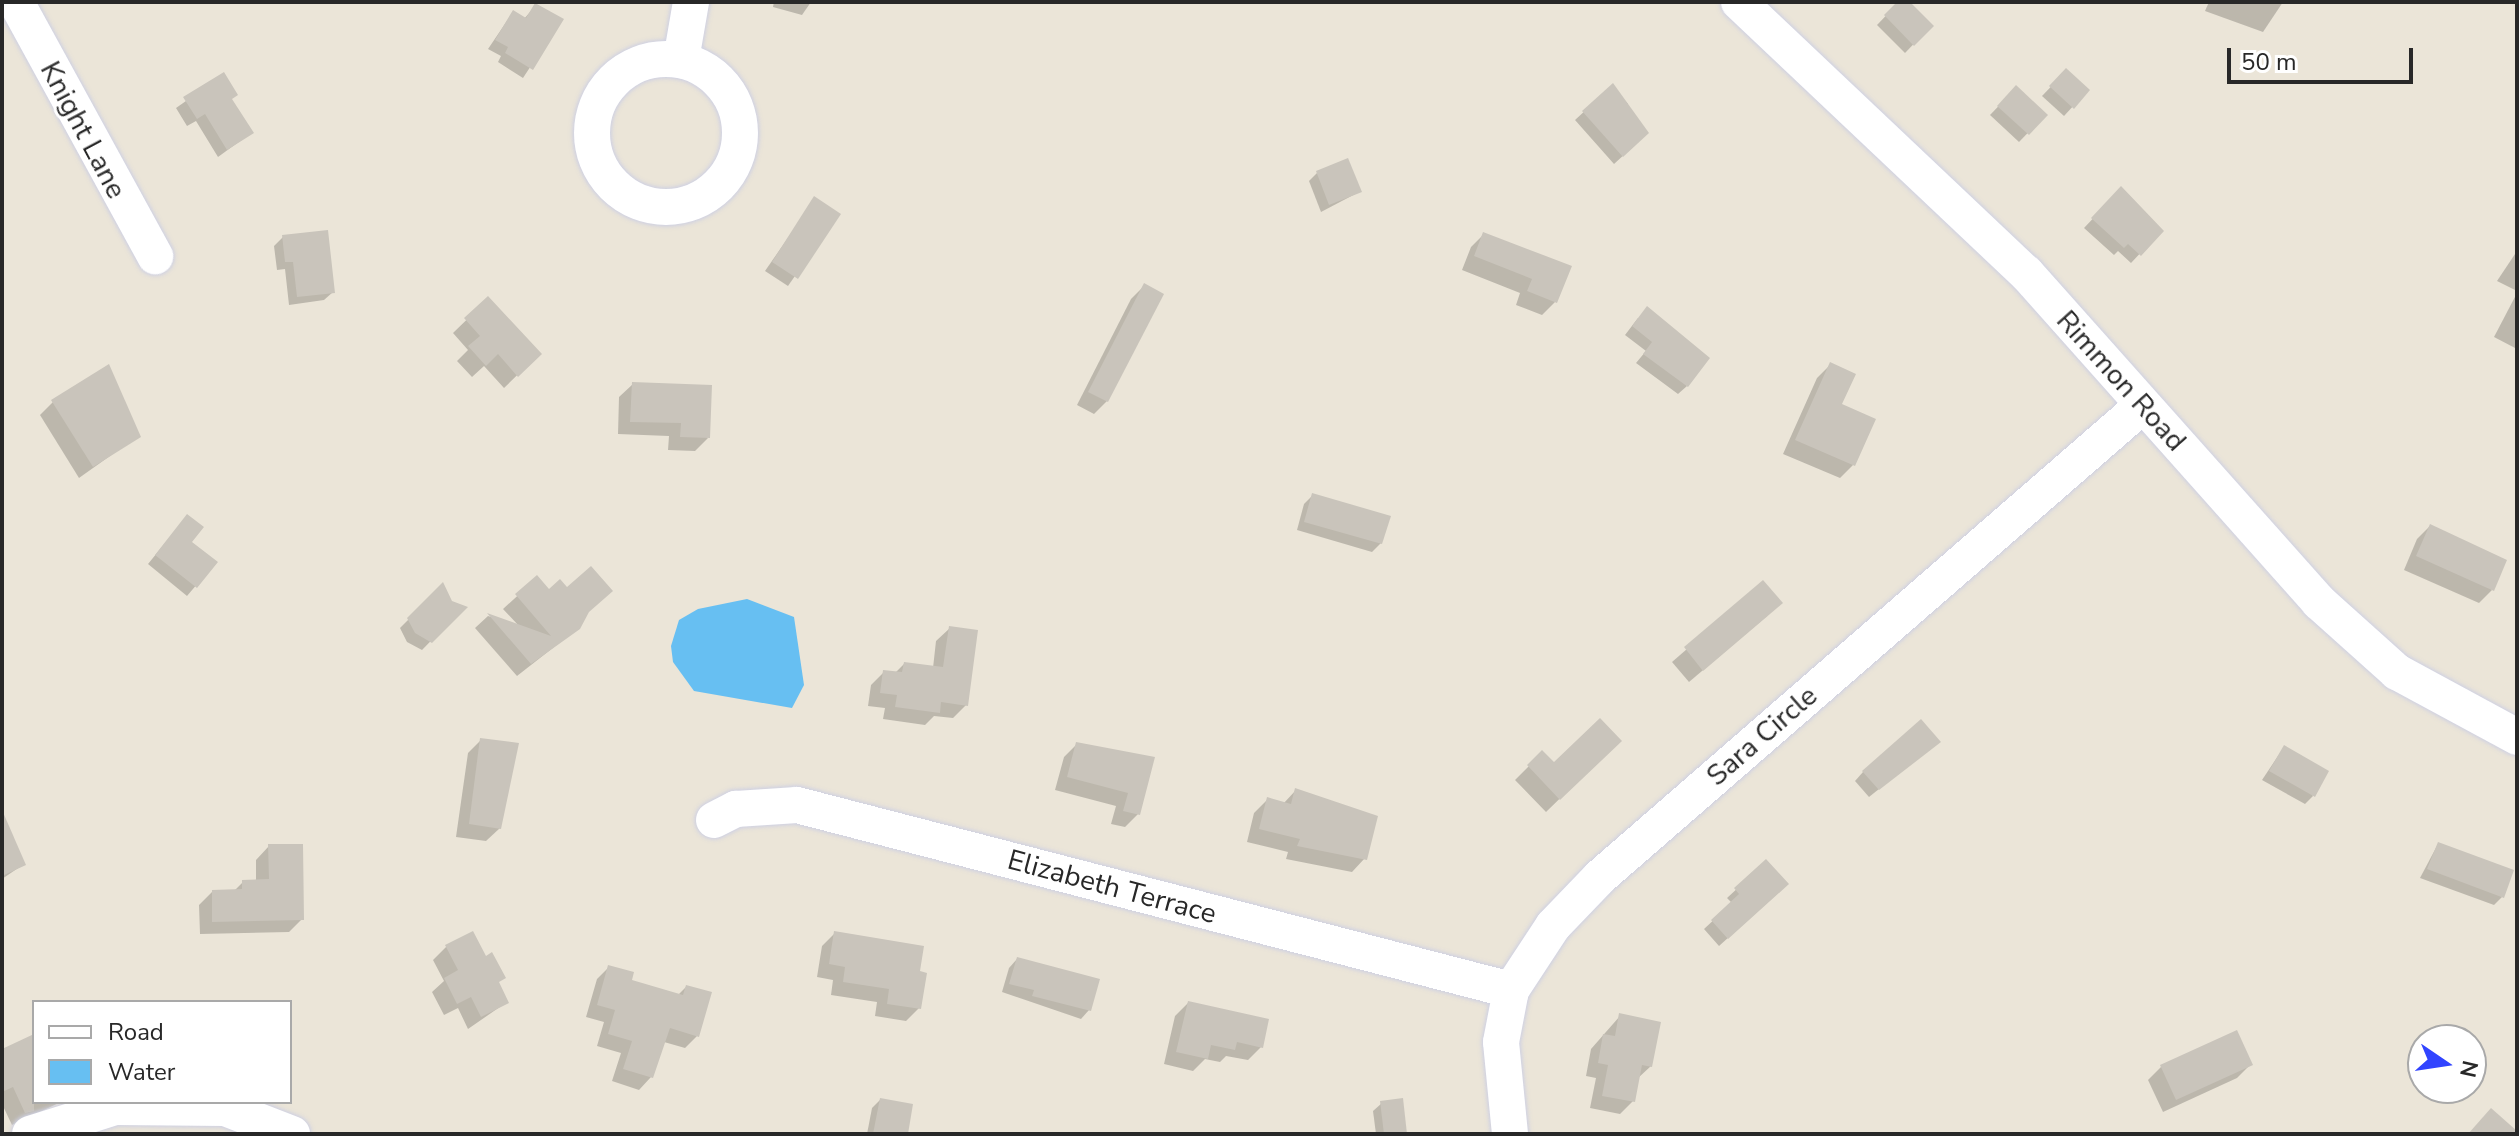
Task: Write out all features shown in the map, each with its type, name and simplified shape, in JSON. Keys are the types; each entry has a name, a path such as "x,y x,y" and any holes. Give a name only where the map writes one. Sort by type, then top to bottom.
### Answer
{"street":[{"name":"Knight Lane","path":"16,2 155,256"},
{"path":"681,60 691,2"},
{"name":"Rimmon Road","path":"1739,2 2026,273 2319,602 2397,672 2517,737"},
{"path":"649,60 681,60 704,69 728,91 738,114 739,147 730,171 708,195 685,205 655,207 630,198 606,177 593,147 592,123 604,93 627,70 649,60"},
{"name":"Sara Circle","path":"1510,1134 1503,1110 1501,1042 1511,990 1553,926 1600,877 2142,406"},
{"name":"Elizabeth Terrace","path":"714,820 752,806 797,805 1511,990"},
{"path":"30,1134 115,1107 225,1108 292,1134"}],"water":[{"path":"747,599 794,617 804,685 792,708 694,691 673,662 671,646 679,620 698,609"}],"building":[{"path":"1897,2 1910,2 1934,26 1914,46 1884,15"},
{"path":"535,3 564,19 533,70 505,53 508,47 495,40 513,10 526,18"},
{"path":"2066,68 2090,90 2074,109 2049,86"},
{"path":"224,72 238,95 232,99 254,133 227,150 205,114 197,119 183,97"},
{"path":"1613,83 1649,133 1623,157 1582,111"},
{"path":"2016,85 2048,115 2029,135 1997,106"},
{"path":"1348,158 1362,192 1329,205 1316,171"},
{"path":"2121,186 2164,231 2141,256 2128,244 2124,248 2091,218"},
{"path":"814,196 841,214 798,279 772,262"},
{"path":"328,230 335,293 297,297 293,262 285,262 282,235"},
{"path":"1483,232 1572,266 1557,303 1527,291 1532,279 1474,256"},
{"path":"1144,283 1164,294 1108,402 1088,392"},
{"path":"488,296 542,354 518,377 498,354 486,366 468,346 480,336 464,318"},
{"path":"1647,306 1710,358 1688,387 1643,354 1652,342 1632,326"},
{"path":"1830,362 1856,374 1842,404 1876,419 1855,466 1795,440"},
{"path":"109,364 141,437 93,467 51,400"},
{"path":"632,382 712,385 710,438 680,437 681,423 630,422"},
{"path":"1312,493 1391,516 1382,544 1304,522"},
{"path":"187,514 204,527 192,542 218,562 197,588 155,555"},
{"path":"2430,524 2507,560 2494,591 2416,556"},
{"path":"591,566 613,591 589,612 580,629 531,664 487,613 551,636 515,594 537,575 549,589 560,579 567,587"},
{"path":"1763,580 1783,603 1703,671 1684,647"},
{"path":"443,582 452,601 468,607 432,643 415,633 407,618"},
{"path":"949,626 978,630 968,706 941,702 940,713 895,707 897,695 880,693 883,670 902,672 904,662 943,667"},
{"path":"1600,718 1622,741 1560,800 1527,765 1542,750 1554,762"},
{"path":"1921,719 1941,742 1879,790 1862,771"},
{"path":"480,738 519,743 501,829 469,824"},
{"path":"1076,742 1155,757 1140,815 1123,811 1128,793 1067,777"},
{"path":"2284,745 2329,771 2315,797 2269,771"},
{"path":"1295,788 1378,816 1367,860 1297,846 1300,839 1259,829 1267,797 1291,804"},
{"path":"2,810 26,865 2,876"},
{"path":"2438,842 2514,870 2504,898 2427,869"},
{"path":"268,844 303,844 304,920 212,922 212,890 242,889 242,880 269,879"},
{"path":"1766,859 1789,884 1728,939 1711,920 1739,894 1734,888"},
{"path":"473,931 486,956 492,952 506,978 499,982 509,1003 481,1017 471,997 457,1004 444,978 458,970 445,945"},
{"path":"834,931 924,946 920,971 927,973 921,1009 887,1004 889,989 843,982 845,967 829,964"},
{"path":"1017,957 1100,979 1091,1011 1032,996 1034,990 1009,984"},
{"path":"608,965 634,972 632,980 683,995 686,985 712,992 699,1037 670,1028 653,1078 623,1069 632,1041 608,1034 615,1010 597,1005"},
{"path":"1188,1001 1269,1019 1263,1048 1237,1042 1235,1050 1211,1045 1208,1059 1176,1052"},
{"path":"1619,1013 1661,1022 1652,1067 1642,1065 1635,1102 1602,1096 1608,1065 1598,1063 1603,1034 1615,1036"},
{"path":"2237,1030 2253,1065 2176,1100 2160,1065"},
{"path":"32,1035 34,1111 25,1113 13,1087 2,1092 2,1049"},
{"path":"880,1098 913,1104 908,1134 873,1134"},
{"path":"1403,1098 1407,1134 1384,1134 1380,1101"},
{"path":"2491,1108 2517,1131 2517,1134 2468,1134"}]}
